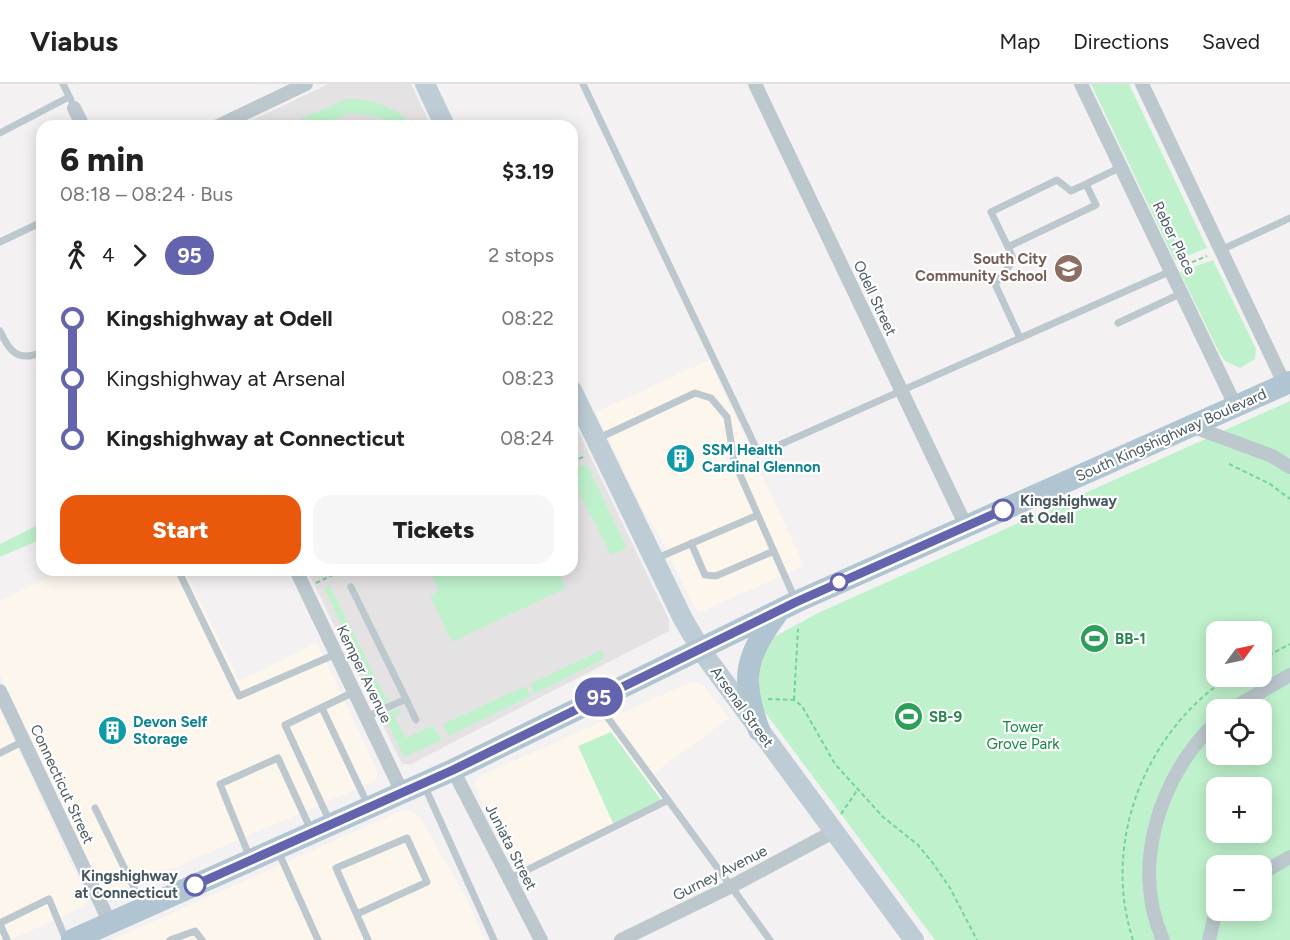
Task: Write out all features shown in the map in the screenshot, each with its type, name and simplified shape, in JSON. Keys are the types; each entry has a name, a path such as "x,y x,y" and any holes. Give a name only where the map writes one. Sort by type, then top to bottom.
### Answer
{"main road":[{"path":"425,84 442,120"},
{"name":"South Kingshighway Boulevard","path":"92,934 144,908 453,770 788,605 1287,384"},
{"name":"Arsenal Street","path":"578,409 590,448 700,648 759,730 837,823 914,940"},
{"path":"759,730 747,693 747,666 757,642 788,605"}],"street":[{"path":"231,120 306,84"},
{"name":"Odell Street","path":"755,84 966,526"},
{"name":"Reber Place","path":"1081,84 1236,407"},
{"path":"1142,84 1287,384"},
{"path":"72,102 80,120"},
{"path":"1191,426 1272,456 1290,467"},
{"name":"Kemper Avenue","path":"299,576 402,792"},
{"path":"1249,699 1290,675"},
{"name":"Connecticut Street","path":"0,691 24,741 92,934"},
{"path":"1163,940 1150,891 1152,839 1170,784 1206,734"},
{"name":"Juniata Street","path":"453,770 541,940"},
{"name":"Gurney Avenue","path":"621,940 732,886 837,823"},
{"path":"1272,867 1290,857"},
{"path":"1209,940 1213,921"}],"lane":[{"path":"0,133 72,102 63,84"},
{"path":"583,84 759,454 1172,271"},
{"path":"1020,338 995,284 1014,260 991,212 1057,180 1071,191 1121,167"},
{"path":"1008,247 1096,205 1086,184"},
{"path":"1221,250 1290,219"},
{"path":"0,242 36,225"},
{"path":"1118,322 1182,293"},
{"path":"0,331 16,356 31,357 36,355"},
{"path":"590,448 695,393 711,398 727,417 734,461 774,551 788,605"},
{"path":"653,559 758,515"},
{"path":"691,543 705,575 716,576 774,551"},
{"path":"181,576 239,696 336,654"},
{"path":"351,587 416,720"},
{"path":"322,828 285,725 354,692"},
{"path":"366,717 406,699"},
{"path":"595,699 770,940"},
{"path":"321,708 369,807"},
{"path":"0,753 24,741"},
{"path":"251,860 220,784 278,758 322,828"},
{"path":"423,783 494,940"},
{"path":"509,879 668,800"},
{"path":"95,808 144,908"},
{"path":"357,914 427,882 407,838 336,868 368,940"},
{"path":"277,848 318,940"},
{"path":"7,940 0,923 49,899 66,940"},
{"path":"170,940 195,931 202,940"}],"path":[{"path":"1172,271 1221,250"},
{"path":"578,457 590,448"},
{"path":"1229,464 1270,484 1290,499"},
{"path":"305,588 330,576"},
{"path":"794,700 798,628"},
{"path":"1272,654 1290,644"},
{"path":"759,698 794,700 806,711 831,759 891,825 918,845 932,862 950,888 977,940"},
{"path":"837,823 858,789"}],"shaded area":[{"path":"328,84 411,84 428,120 253,120"},
{"path":"709,360 804,566 700,612 694,607 660,536 643,510 596,412"},
{"path":"578,430 669,620 669,631 411,764 402,764 310,576 578,576"},
{"path":"52,576 187,576 239,681 317,643 377,770 378,777 370,783 108,896 103,892 0,675 0,601"},
{"path":"691,682 702,684 729,718 654,773 671,794 517,871 476,788 475,782 480,776"},
{"path":"0,710 88,901 81,908 10,940 0,940"},
{"path":"409,810 420,817 468,902 485,940 112,940 401,811"}],"green space":[{"path":"1091,84 1129,84 1207,248 1175,261"},
{"path":"347,99 375,102 399,113 407,120 383,120 377,116 350,113 333,120 298,120"},
{"path":"1213,260 1256,349 1255,359 1240,368 1225,361 1219,352 1180,272"},
{"name":"Tower Grove Park","path":"1290,401 1290,940 935,940 764,711 755,692 761,650 772,638 818,613"},
{"path":"587,465 627,548 611,555 578,491 578,467"},
{"path":"36,526 36,542 0,557 0,544"},
{"path":"432,576 560,576 566,588 452,642 430,596 439,591"},
{"path":"329,584 385,697 392,698 380,706 325,590"},
{"path":"601,650 604,655 602,660 534,694 530,684"},
{"path":"526,686 531,696 449,736 443,724"},
{"path":"399,709 401,712 395,717 405,738 433,726 442,740 404,757 384,715"},
{"path":"611,732 661,800 613,823 578,746"}],"bus line":[{"name":"95","path":"195,885 453,770 796,602 1003,510"}],"place":[{"name":"South City Community School","path":"1068,268"},
{"name":"SSM Health Cardinal Glennon","path":"681,459"},
{"name":"Kingshighway at Odell","path":"1003,510"},
{"name":"BB-1","path":"1094,639"},
{"name":"SB-9","path":"908,717"},
{"name":"Devon Self Storage","path":"112,731"},
{"name":"Kingshighway at Connecticut","path":"195,885"}]}
